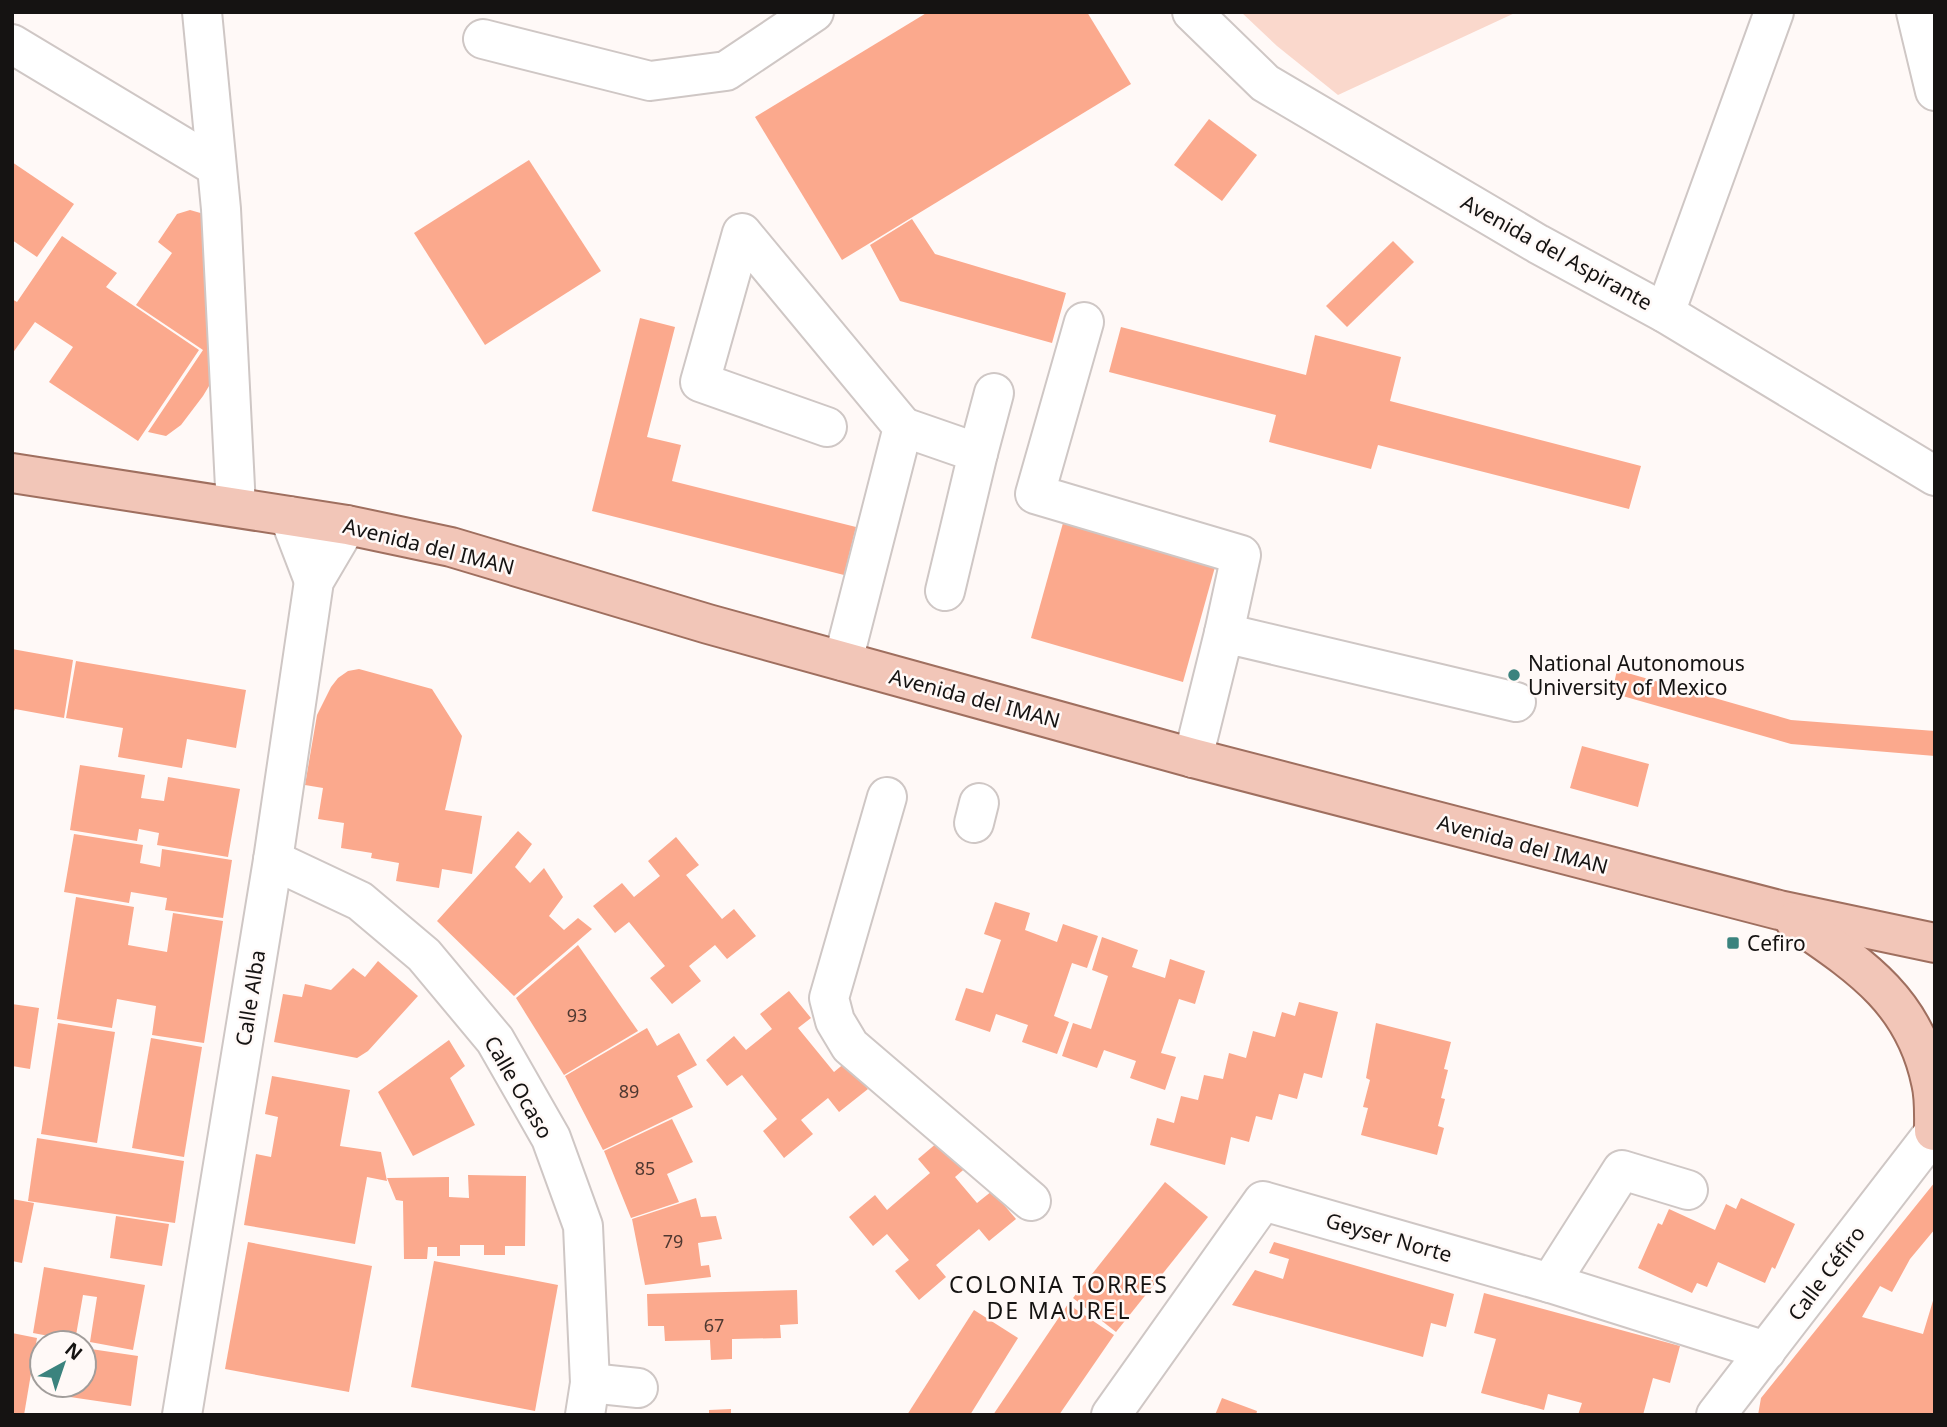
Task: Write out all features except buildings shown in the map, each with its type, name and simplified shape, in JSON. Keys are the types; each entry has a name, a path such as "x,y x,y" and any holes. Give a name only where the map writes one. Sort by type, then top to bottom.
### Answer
{"main road":[{"name":"Avenida del IMAN","path":"12,473 347,525 451,547 708,624 1193,758 1779,910 1935,943"},
{"path":"1779,910 1846,956 1879,984 1902,1011 1921,1047 1932,1084 1935,1131"}],"street":[{"path":"202,12 221,209 236,507"},
{"path":"483,39 650,81 726,71 814,12"},
{"name":"Avenida del Aspirante","path":"1192,12 1265,83 1538,244 1665,313 1935,476"},
{"path":"1665,313 1774,12"},
{"path":"1916,12 1935,91"},
{"path":"12,44 215,166"},
{"path":"827,427 700,382 742,233 903,427 978,453"},
{"path":"1084,322 1035,494 1241,555 1193,758"},
{"path":"945,591 994,393"},
{"path":"843,661 903,427"},
{"name":"Calle Alba","path":"289,516 314,581"},
{"name":"Calle Alba","path":"182,1415 273,860 314,581 347,525"},
{"path":"1224,633 1516,702"},
{"path":"887,797 829,998 835,1021 850,1046 1031,1201"},
{"name":"Calle Ocaso","path":"273,860 360,901 424,955 495,1040 551,1138 583,1226 588,1399"},
{"name":"Calle Céfiro","path":"1716,1415 1935,1131"},
{"path":"1550,1283 1622,1170 1688,1190"},
{"name":"Geyser Norte","path":"1111,1415 1263,1201 1550,1283 1766,1351"},
{"path":"588,1399 638,1388"}],"shaded area":[{"path":"1241,12 1517,12 1338,95 1277,46"}],"place":[{"name":"National Autonomous University of Mexico","path":"1514,675"},
{"name":"Cefiro","path":"1733,943"}],"district":[{"name":"COLONIA TORRES DE MAUREL","path":"1059,1297"}]}
